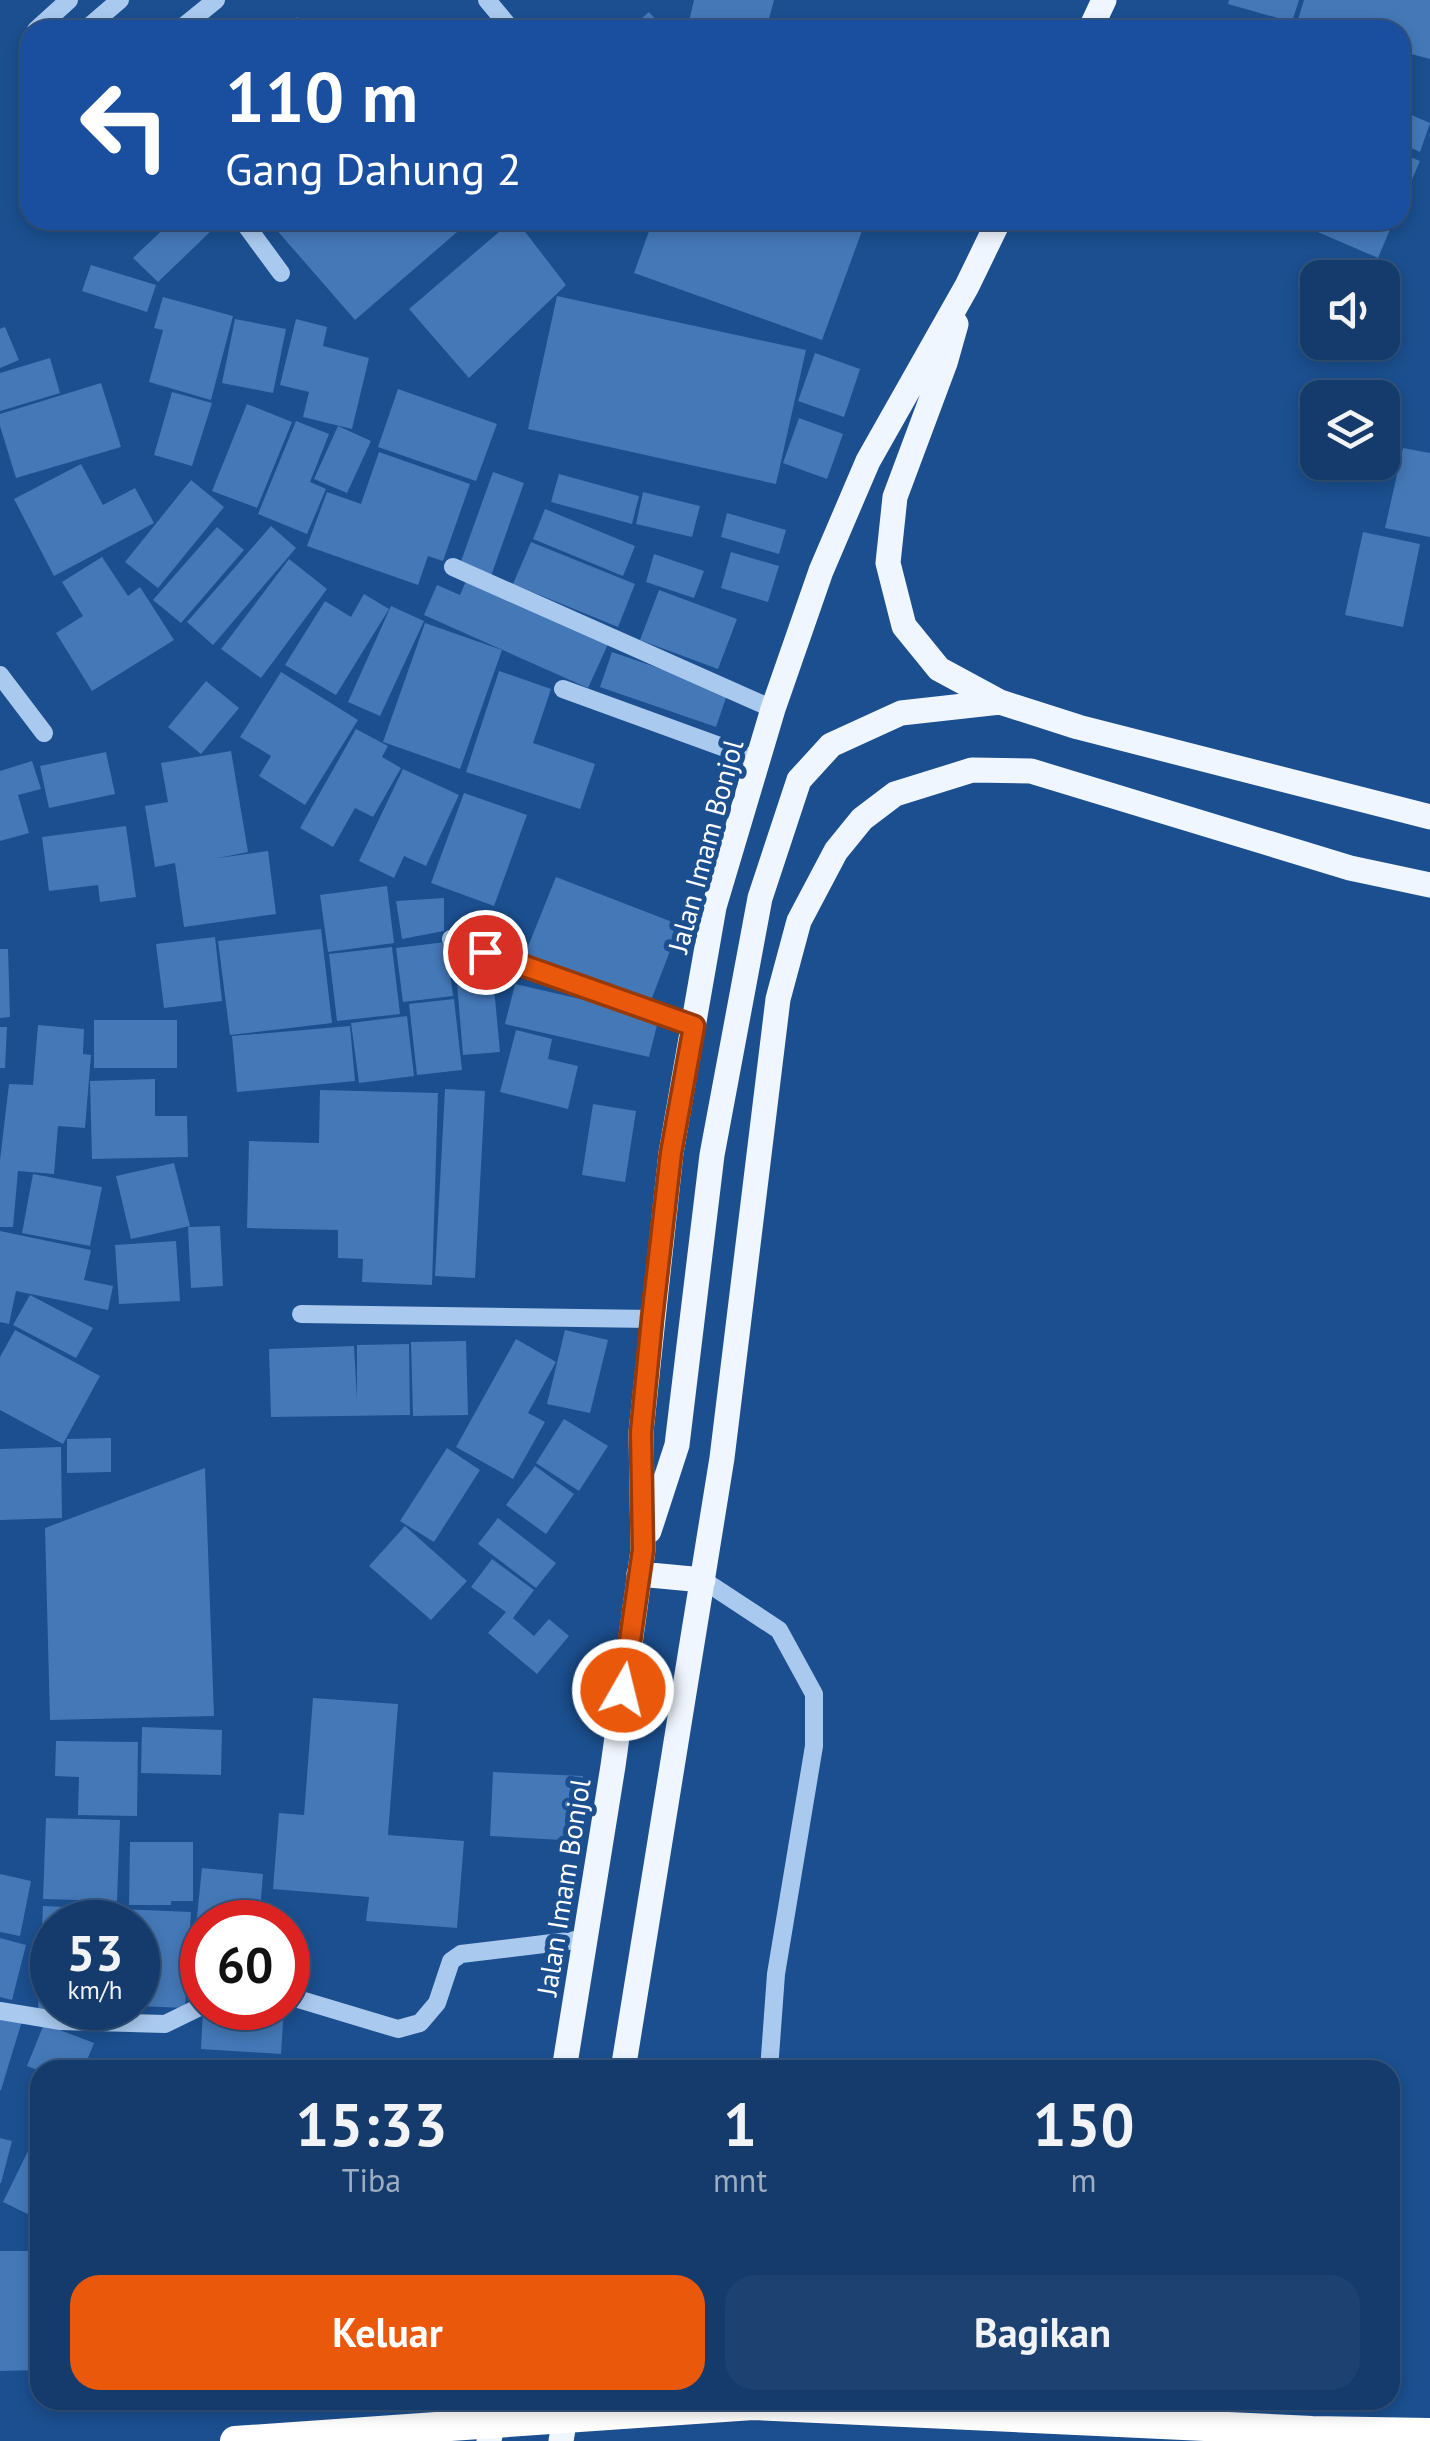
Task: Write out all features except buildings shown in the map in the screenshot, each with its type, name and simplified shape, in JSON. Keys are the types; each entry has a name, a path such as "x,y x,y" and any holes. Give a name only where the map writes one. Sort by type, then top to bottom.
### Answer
{"highway":[{"path":"234,2441 682,2410"},
{"path":"861,2410 1430,2433"}],"main road":[{"name":"Jalan Imam Bonjol","path":"566,2060 641,1562 641,1432 671,1153 714,907 773,709 821,571 868,460 967,286 993,230"},
{"path":"967,286 945,362 895,497 888,562 904,626 939,669 1000,702 1078,728 1430,817"},
{"path":"703,1580 641,1562 677,1444 712,1154 760,898 799,780 832,745 901,713 1000,702"},
{"path":"626,2060 722,1458 778,999 799,922 836,851 862,819 895,794 972,770 1031,771 1350,868 1430,885"},
{"path":"489,2441 494,2410"},
{"path":"561,2441 566,2410"}],"street":[{"path":"47,20 68,0"},
{"path":"97,20 120,0"},
{"path":"192,20 216,0"},
{"path":"487,0 504,20"},
{"path":"250,230 282,273"},
{"path":"454,567 773,709"},
{"path":"0,676 44,733"},
{"path":"563,690 758,760"},
{"path":"450,939 694,1026"},
{"path":"301,1314 652,1319"},
{"path":"703,1580 779,1630 814,1694 814,1746 776,1974 770,2060"},
{"path":"310,2003 398,2029 420,2024 437,2003 451,1961 461,1954 585,1939"},
{"path":"0,2011 60,2022 165,2024 180,2017"}],"route":[{"path":"485,952 694,1026 671,1153 652,1319 641,1432 643,1550 623,1690"}]}
